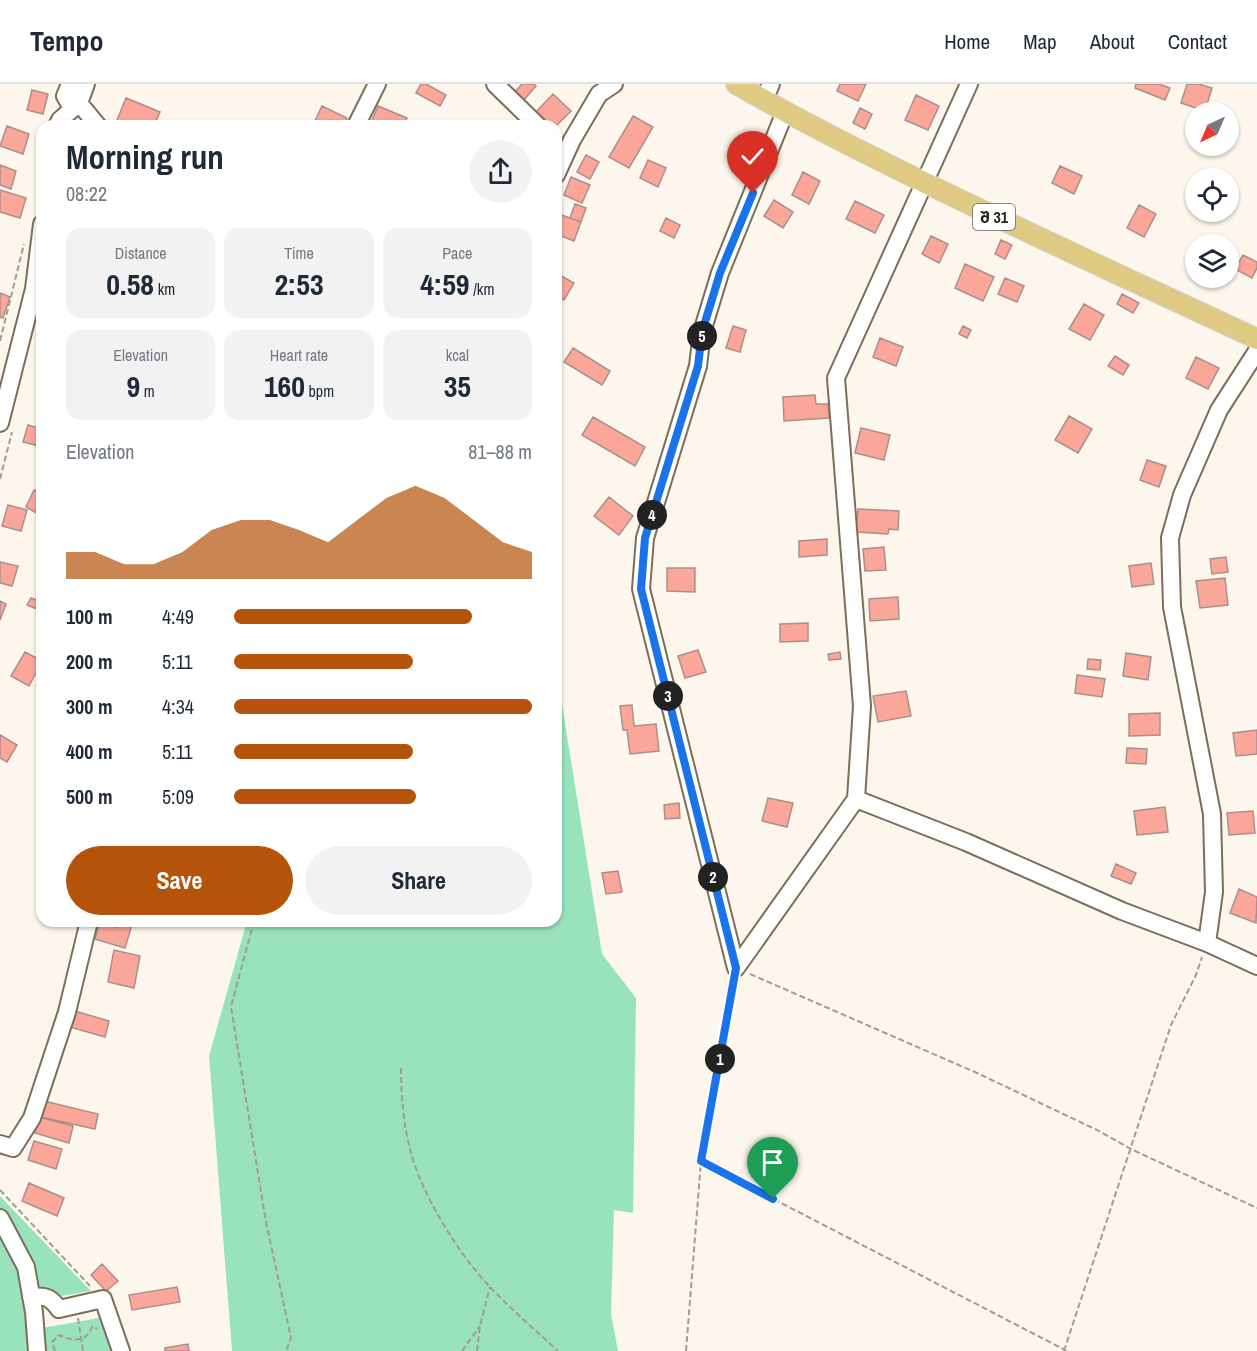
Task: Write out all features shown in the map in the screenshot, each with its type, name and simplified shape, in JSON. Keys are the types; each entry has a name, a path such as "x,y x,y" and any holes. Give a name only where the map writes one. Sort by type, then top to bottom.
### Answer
{"main road":[{"name":"შ 31","path":"736,84 767,92 785,112 923,183 1055,247 1257,339"}],"street":[{"path":"70,84 65,96 92,120"},
{"path":"62,120 76,105 86,84"},
{"path":"359,120 377,84"},
{"path":"495,84 532,120"},
{"path":"562,147 599,94 614,84"},
{"path":"736,968 855,799 862,706 836,378 969,84"},
{"path":"736,968 641,589 645,538 698,366 702,332 720,273 785,112"},
{"path":"0,423 34,289 36,273"},
{"path":"1207,943 1214,892 1212,814 1172,607 1170,538 1182,495 1219,410 1257,351"},
{"path":"855,799 966,842 1122,911 1207,943 1257,966"},
{"path":"0,1144 13,1148 32,1118 67,1012 88,927"},
{"path":"0,1218 26,1267 32,1297 37,1351"},
{"path":"32,1297 43,1295 52,1299 59,1310 103,1299 121,1351"}],"path":[{"path":"0,341 24,243"},
{"path":"252,927 231,1007 266,1222 291,1338 286,1351"},
{"path":"701,1161 1065,1351 1171,1025 1196,975 1207,943"},
{"path":"686,1351 701,1161 736,968 976,1073 1257,1208"},
{"path":"401,1068 401,1093 409,1146 427,1194 450,1236 490,1287 558,1351"},
{"path":"0,1190 103,1299"},
{"path":"477,1351 480,1326 490,1287"},
{"path":"75,1306 83,1351"},
{"path":"55,1351 52,1342 59,1335 71,1339 85,1337 93,1326 99,1334"},
{"path":"462,1351 480,1326"}],"green space":[{"path":"562,704 602,954 636,998 633,1213 614,1210 611,1314 618,1351 232,1351 209,1056 245,927 562,927"},
{"path":"0,1196 91,1291 56,1297 37,1287 29,1252 0,1211"},
{"path":"0,1229 20,1259 42,1328 104,1317 114,1351 0,1351"}],"building":[{"path":"421,84 426,84 446,95 440,106 416,93"},
{"path":"522,84 536,86 522,102 513,94"},
{"path":"840,84 866,84 858,101 837,91"},
{"path":"1136,84 1159,84 1170,88 1165,100 1135,88"},
{"path":"1187,84 1199,84 1212,88 1208,102 1181,103"},
{"path":"32,90 48,94 43,114 27,110"},
{"path":"553,94 571,111 562,120 540,120 534,114"},
{"path":"916,95 939,106 928,130 905,120"},
{"path":"126,98 160,112 157,120 117,120"},
{"path":"322,106 347,118 346,120 315,120"},
{"path":"378,106 407,118 406,120 372,120"},
{"path":"860,108 872,114 865,129 853,123"},
{"path":"633,116 653,127 629,168 609,157"},
{"path":"7,126 29,134 23,154 0,146"},
{"path":"586,155 599,162 590,179 577,172"},
{"path":"648,160 666,168 658,187 640,178"},
{"path":"0,165 16,171 11,189 0,185"},
{"path":"1060,166 1082,176 1074,194 1052,183"},
{"path":"803,172 820,181 809,204 792,195"},
{"path":"571,177 590,185 582,203 564,195"},
{"path":"0,190 26,198 20,218 0,212"},
{"path":"774,200 793,212 783,228 764,216"},
{"path":"855,201 884,215 875,233 846,219"},
{"path":"575,204 586,208 581,222 570,218"},
{"path":"1139,205 1156,214 1144,237 1127,228"},
{"path":"562,215 581,222 574,241 562,236"},
{"path":"666,218 680,225 674,238 660,231"},
{"path":"931,236 948,244 939,263 922,254"},
{"path":"1001,240 1012,245 1005,259 995,254"},
{"path":"1243,255 1257,262 1252,278 1239,271 1239,262"},
{"path":"965,264 994,277 983,301 955,288"},
{"path":"562,276 574,283 564,300 562,299"},
{"path":"1005,278 1024,286 1017,302 998,294"},
{"path":"0,293 10,297 3,318 0,317"},
{"path":"1122,294 1139,303 1133,313 1117,304"},
{"path":"1084,304 1104,315 1090,340 1069,329"},
{"path":"733,326 746,330 740,352 726,348"},
{"path":"963,326 971,330 967,338 959,334"},
{"path":"880,338 903,347 896,366 873,357"},
{"path":"573,348 610,371 602,385 564,362"},
{"path":"1115,356 1129,365 1123,375 1108,366"},
{"path":"1196,357 1219,368 1208,389 1186,378"},
{"path":"815,395 816,404 828,404 829,418 784,421 783,397"},
{"path":"1069,416 1092,429 1078,453 1055,440"},
{"path":"593,417 645,447 635,466 582,435"},
{"path":"28,425 36,427 36,445 23,442"},
{"path":"861,428 890,435 884,460 855,453"},
{"path":"1147,460 1166,466 1159,487 1140,480"},
{"path":"34,490 36,491 36,513 26,507"},
{"path":"609,497 633,516 619,535 594,516"},
{"path":"8,505 27,510 21,531 2,526"},
{"path":"858,509 899,511 898,530 889,529 888,534 856,532"},
{"path":"827,539 827,555 799,557 799,541"},
{"path":"884,547 886,570 865,571 863,549"},
{"path":"1226,557 1228,572 1212,574 1210,559"},
{"path":"0,562 18,566 12,586 0,583"},
{"path":"1151,563 1154,584 1132,587 1129,566"},
{"path":"667,568 695,568 695,592 667,591"},
{"path":"1225,578 1228,605 1200,608 1196,581"},
{"path":"898,597 899,619 870,621 869,599"},
{"path":"31,598 36,600 36,609 27,605"},
{"path":"0,601 6,604 0,620"},
{"path":"808,623 808,641 780,642 780,624"},
{"path":"698,650 706,672 685,678 678,656"},
{"path":"25,652 36,658 36,673 29,686 11,676"},
{"path":"840,652 841,659 829,660 828,654"},
{"path":"1126,653 1151,657 1148,680 1123,676"},
{"path":"1088,659 1101,660 1100,670 1087,669"},
{"path":"1077,675 1105,679 1102,697 1075,693"},
{"path":"906,691 911,716 878,722 873,696"},
{"path":"632,705 634,726 656,724 659,751 630,754 627,730 623,730 620,706"},
{"path":"1160,713 1160,735 1129,736 1129,714"},
{"path":"1257,730 1257,754 1236,756 1233,733"},
{"path":"0,735 17,745 7,762 0,758"},
{"path":"1127,748 1147,749 1146,764 1126,763"},
{"path":"768,798 793,803 787,827 762,821"},
{"path":"679,803 680,818 665,819 664,805"},
{"path":"1165,807 1168,832 1137,835 1134,811"},
{"path":"1253,811 1255,833 1229,835 1227,813"},
{"path":"1116,864 1136,873 1131,884 1111,876"},
{"path":"618,871 622,892 606,894 602,873"},
{"path":"1239,889 1257,897 1256,923 1230,913"},
{"path":"99,927 131,927 125,948 95,939"},
{"path":"114,950 140,956 134,988 108,982"},
{"path":"75,1011 109,1021 105,1037 70,1027"},
{"path":"44,1101 98,1114 95,1129 41,1117"},
{"path":"39,1117 73,1126 69,1143 35,1133"},
{"path":"34,1141 62,1149 56,1169 28,1160"},
{"path":"29,1183 64,1198 57,1216 22,1201"},
{"path":"102,1264 118,1281 106,1291 91,1275"},
{"path":"177,1287 180,1302 132,1310 129,1295"},
{"path":"188,1344 189,1351 165,1351 165,1348"}],"route":[{"path":"753,193 720,273 702,332 698,366 645,538 641,589 736,968 701,1161 773,1199"}]}
